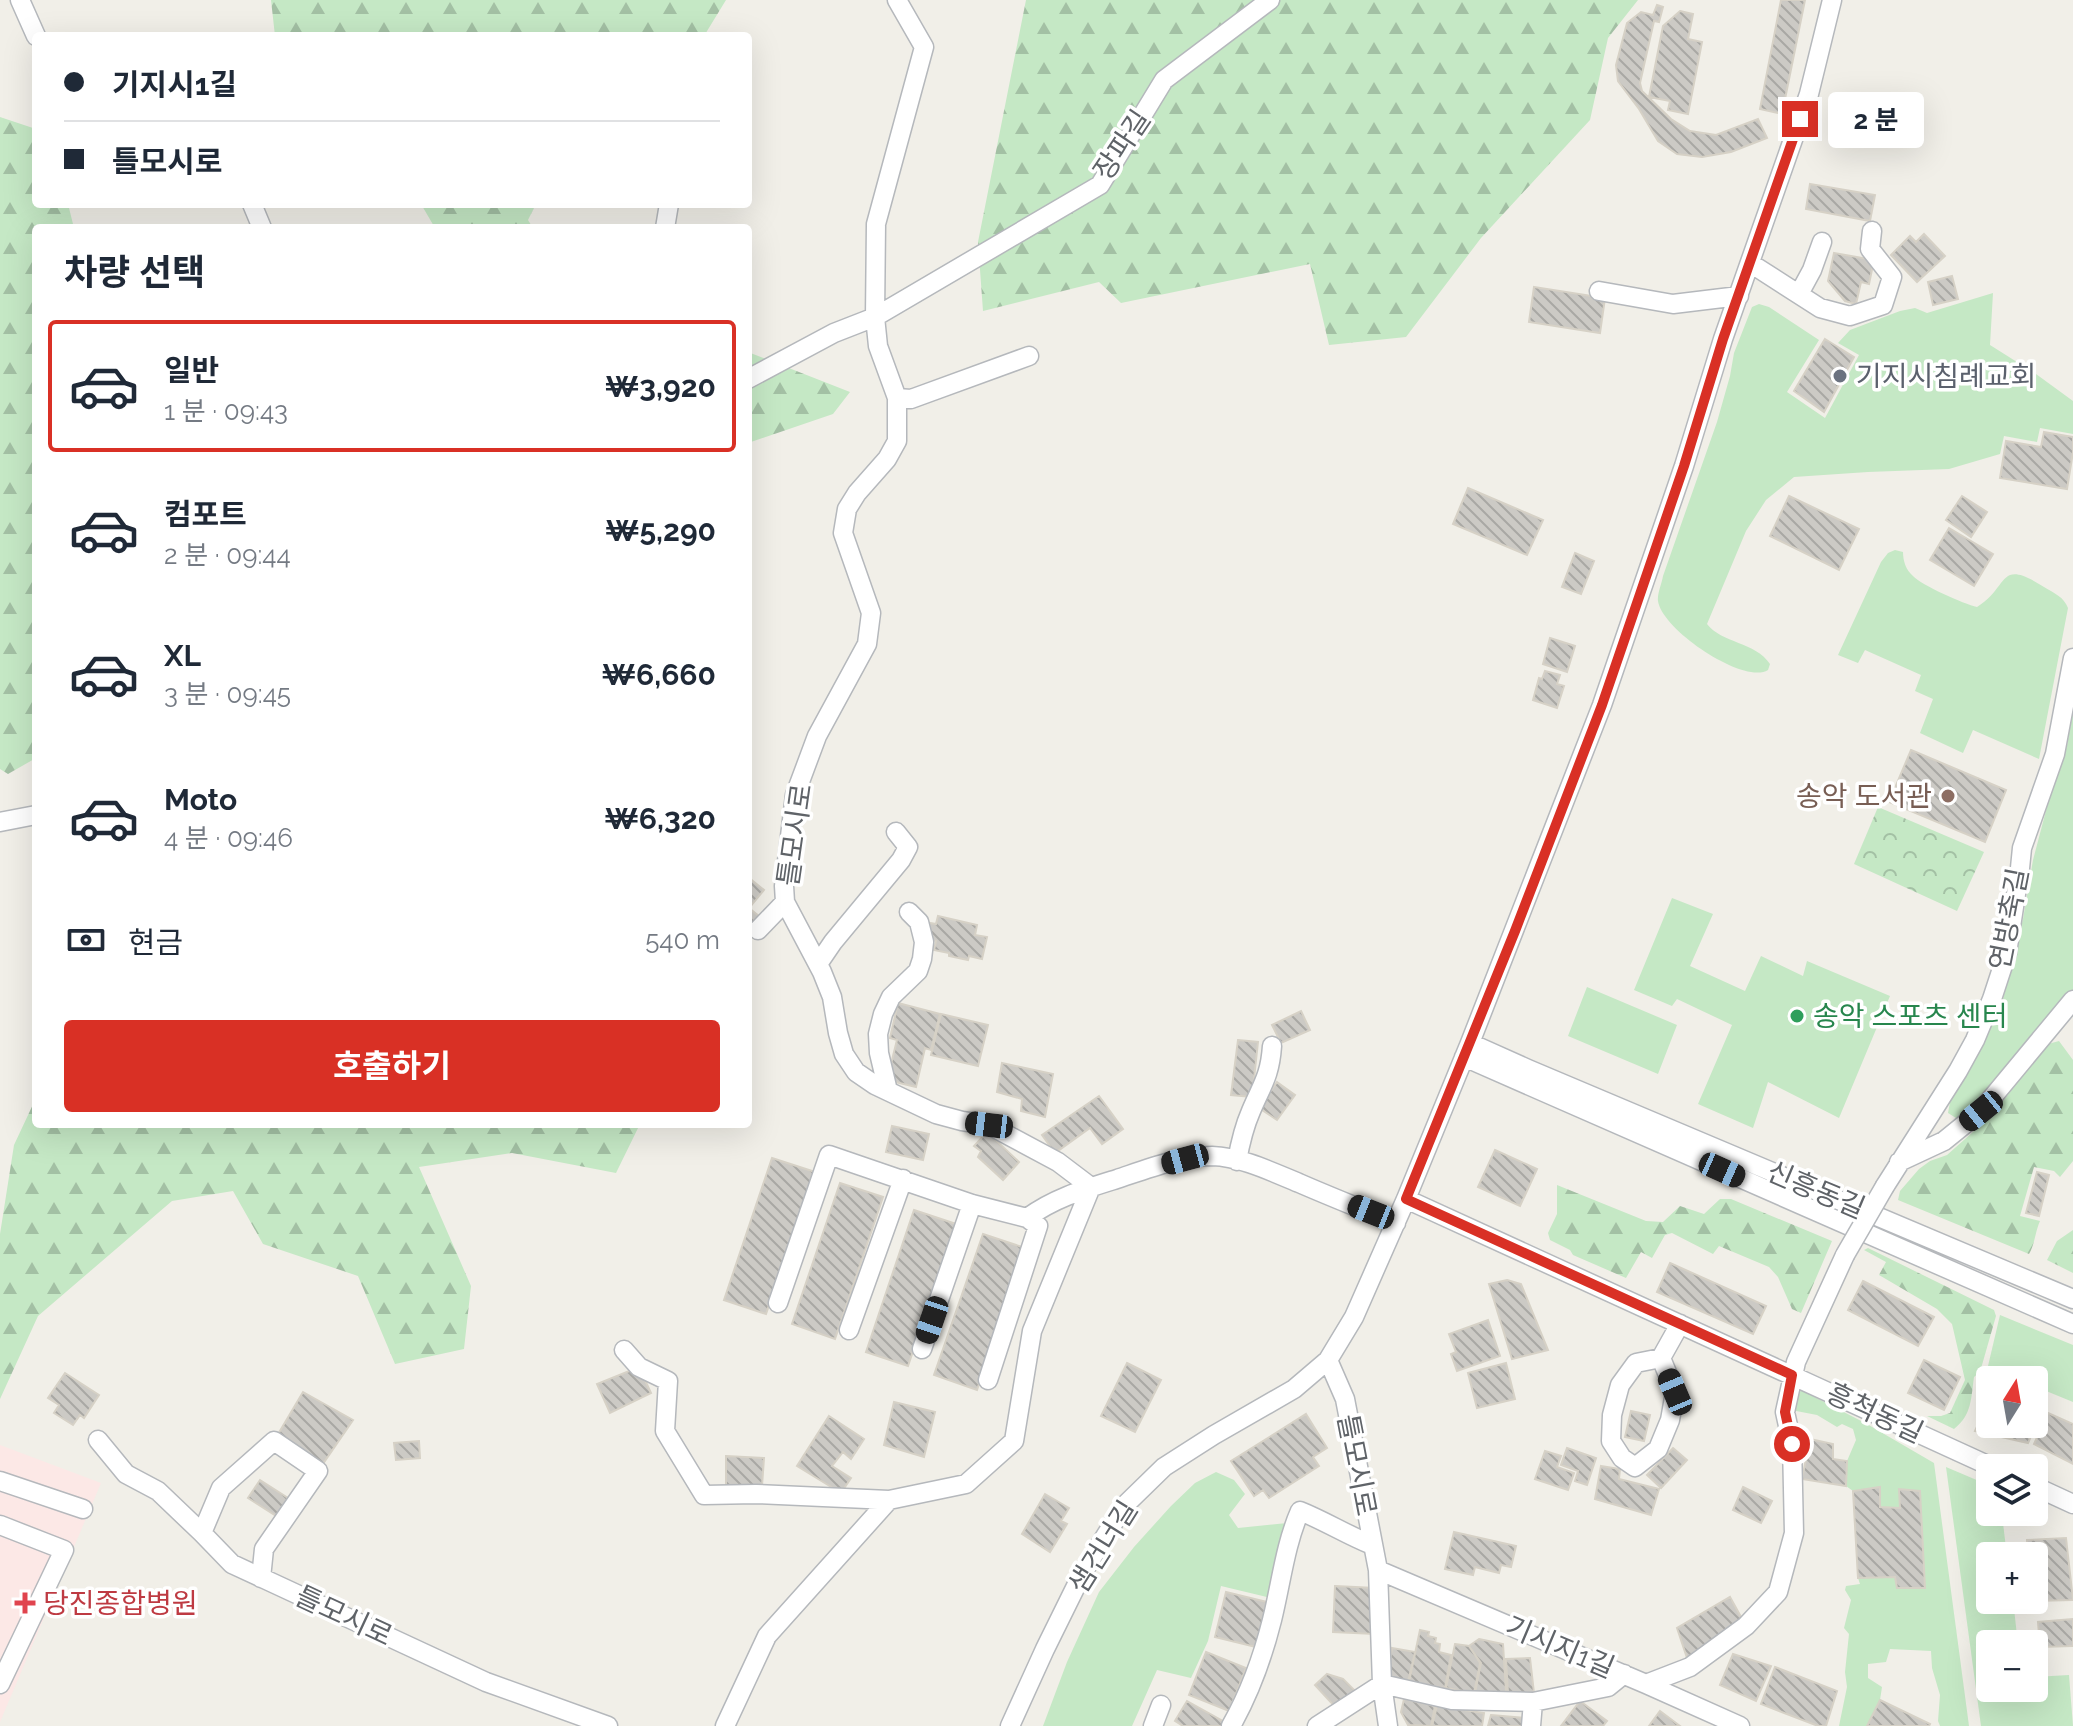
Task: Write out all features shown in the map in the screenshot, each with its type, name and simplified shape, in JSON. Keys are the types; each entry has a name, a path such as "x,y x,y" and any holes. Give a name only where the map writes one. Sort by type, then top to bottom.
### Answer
{"street":[{"path":"20,0 34,32"},
{"path":"897,0 924,47 876,224 875,317 878,346 897,398 911,399 1029,356"},
{"name":"장파길","path":"752,377 834,333 875,317 1100,185 1164,80 1270,0"},
{"path":"1328,1360 1354,1317 1396,1223 1602,705 1809,94 1832,0"},
{"path":"1750,263 1820,308 1850,316 1883,305 1892,277 1870,249 1872,231"},
{"path":"1799,294 1822,242"},
{"path":"1599,291 1673,304 1739,296"},
{"name":"틀모시로","path":"897,398 897,441 887,459 847,509 843,533 871,613 867,644 817,736 795,795 784,886 785,902 832,997 844,1054 856,1072 936,1114 989,1125 1058,1162 1091,1187"},
{"name":"연방축길","path":"1792,1375 1845,1255 1964,1060 1992,999 2007,953 2022,848 2055,754 2073,658"},
{"path":"0,822 32,816"},
{"path":"818,964 901,860 908,847 896,832"},
{"path":"758,930 785,902"},
{"path":"888,1091 878,1034 891,997 918,971 924,942 919,922 909,912"},
{"path":"1899,1162 1944,1141 1981,1111 2073,1000"},
{"path":"1237,1161 1242,1134 1271,1066 1272,1046"},
{"path":"1467,1050 2073,1324"},
{"name":"신흥동길","path":"1467,1050 1542,1075 2073,1299"},
{"path":"778,1303 829,1155 972,1204 1027,1218 1038,1226 988,1380"},
{"path":"1027,1218 1044,1206 1091,1187 1185,1159 1210,1156 1272,1172 1396,1223"},
{"path":"849,1330 903,1179"},
{"path":"624,1350 639,1367 668,1381 665,1431 704,1495 756,1494 889,1500 966,1484 1014,1441 1032,1331 1091,1187"},
{"name":"흥척동길","path":"1406,1199 1976,1460"},
{"path":"922,1349 972,1204"},
{"path":"1661,1358 1675,1392 1670,1420 1658,1449 1635,1467 1622,1458 1611,1441 1612,1415 1620,1385 1636,1363 1661,1358 1680,1324"},
{"name":"틀모시로","path":"1328,1360 1345,1399 1378,1570 1382,1684 1388,1726"},
{"name":"샘건너길","path":"1010,1726 1083,1572 1124,1506 1164,1467 1294,1389 1328,1360"},
{"path":"1646,1684 1690,1667 1746,1626 1778,1592 1794,1533 1792,1444 1785,1412 1792,1375"},
{"name":"틀모시로","path":"98,1440 126,1474 158,1491 232,1564 486,1682 608,1726"},
{"path":"202,1533 221,1488 274,1441 318,1471 264,1549 261,1578"},
{"path":"0,1481 83,1509"},
{"path":"2048,1492 2073,1504"},
{"path":"725,1726 767,1636 889,1500"},
{"path":"1231,1726 1241,1709 1271,1624 1291,1531 1300,1511 1372,1545"},
{"path":"0,1525 64,1550 0,1684"},
{"name":"기시지1길","path":"1378,1570 1740,1726"},
{"path":"1317,1726 1382,1684 1452,1700 1533,1702 1608,1687 1624,1674"},
{"path":"1531,1726 1533,1702"},
{"path":"1153,1726 1161,1705"}],"shaded area":[{"name":"당진종합병원","path":"0,1445 101,1483 0,1722"}],"green space":[{"path":"271,0 726,0 706,32 275,32"},
{"path":"1026,0 1638,0 1608,38 1590,120 1481,238 1406,337 1329,345 1310,264 1121,303 1099,282 983,311 978,242"},
{"path":"0,117 32,128 32,208 69,208 73,224 32,224 32,760 8,774 0,769"},
{"path":"423,208 534,208 528,220 530,224 433,224"},
{"path":"1993,293 1990,345 2073,401 2073,434 2040,428 2037,442 2004,436 2000,454 1949,469 1794,477 1766,500 1746,531 1707,624 1721,635 1764,657 1770,664 1768,670 1757,673 1741,670 1688,640 1663,613 1658,601 1659,592 1717,422 1734,353 1752,307 1759,304 1769,307 1819,340 1787,392 1825,418 1859,355 1838,343 1850,330 1900,311 1915,308 1927,313"},
{"path":"752,354 850,392 833,414 752,442"},
{"path":"1895,550 1903,552 1907,568 1918,580 1977,607 2011,575 2029,578 2055,593 2066,604 2068,608 2039,759 1973,730 1963,753 1920,733 1933,699 1915,691 1921,675 1865,650 1858,663 1838,655 1881,562"},
{"path":"2073,708 2073,990 1968,1113 1956,1118 1948,1113 1950,1102 1980,1049 2003,999 2023,919 2033,860 2067,746"},
{"path":"1878,807 1984,852 1957,911 1854,864"},
{"name":"송악 스포츠 센터","path":"1672,898 1713,914 1690,966 1745,991 1761,956 1803,976 1807,961 1890,996 1839,1118 1768,1082 1753,1128 1698,1104 1732,1025 1677,999 1672,1006 1634,990"},
{"path":"1587,987 1677,1025 1658,1074 1568,1036"},
{"path":"2059,1041 2073,1060 2073,1161 2060,1177 2054,1171 2034,1167 2020,1216 2040,1221 2029,1254 1898,1200 1900,1191 1919,1169 1947,1155 1991,1116 2048,1044"},
{"path":"32,1107 32,1128 638,1128 616,1173 512,1153 419,1167 471,1286 464,1349 395,1364 358,1276 263,1244 233,1191 172,1201 38,1316 0,1399 0,1234 14,1145"},
{"path":"1557,1185 1646,1221 1663,1222 1680,1206 1704,1214 1720,1199 1731,1199 1832,1241 1801,1313 1792,1309 1778,1277 1769,1267 1719,1246 1713,1254 1672,1233 1665,1235 1652,1258 1641,1252 1626,1278 1573,1255 1570,1250 1550,1240 1548,1233 1557,1214"},
{"path":"2073,1230 2073,1273 2047,1260 2057,1241"},
{"path":"1868,1248 1994,1310 1996,1316 1982,1366 1976,1366 1970,1406 1954,1429 1927,1416 1950,1413 1965,1380 1952,1324 1937,1309 1879,1275 1886,1262 1864,1250"},
{"path":"2000,1315 2073,1345 2073,1402 2048,1392 2048,1366 1988,1366"},
{"path":"1801,1390 1934,1463 1969,1726 1940,1726 1940,1695 1932,1668 1931,1651 1890,1649 1886,1662 1868,1664 1868,1678 1882,1687 1880,1700 1867,1726 1839,1726 1847,1687 1845,1672 1849,1634 1844,1628 1851,1600 1846,1586 1860,1584 1858,1578 1895,1577 1897,1588 1925,1588 1920,1492 1900,1508 1880,1507 1879,1487 1853,1491 1846,1486 1847,1461 1856,1440 1853,1429 1842,1424 1837,1427 1817,1415 1791,1410"},
{"path":"1946,1467 1976,1480 1976,1526 2003,1526 2005,1542 1976,1542 1976,1614 2015,1614 2016,1630 1976,1630 1976,1689"},
{"path":"1216,1472 1234,1480 1245,1494 1229,1515 1238,1528 1287,1523 1271,1598 1221,1586 1208,1641 1191,1678 1157,1670 1132,1726 1043,1726 1067,1662 1099,1592 1171,1506 1195,1483"},
{"path":"2069,1675 2073,1726 1981,1726 1978,1702 2048,1702 2048,1676"}],"building":[{"path":"1781,0 1805,0 1782,114 1760,109"},
{"path":"1657,5 1663,7 1659,22 1654,21 1640,83 1642,91 1671,119 1690,131 1716,135 1758,119 1767,138 1731,152 1702,157 1677,154 1658,141 1618,81 1616,65 1627,23 1641,12 1653,15"},
{"path":"1680,11 1693,14 1688,39 1702,42 1688,114 1668,110 1670,101 1649,97 1663,26"},
{"path":"1810,184 1875,195 1870,221 1806,209"},
{"path":"1924,234 1945,256 1917,282 1891,255 1910,236 1916,242"},
{"path":"1834,253 1874,260 1869,284 1861,282 1856,304 1845,301 1828,281"},
{"path":"1952,276 1958,299 1933,305 1928,282"},
{"path":"1534,287 1605,298 1600,333 1529,322"},
{"path":"1825,339 1854,357 1824,412 1794,391"},
{"path":"2044,432 2073,437 2067,489 2000,478 2006,441 2041,447"},
{"path":"1468,488 1543,520 1527,555 1453,524"},
{"path":"1789,496 1859,529 1839,570 1770,536"},
{"path":"1962,496 1987,512 1971,537 1946,520"},
{"path":"1949,528 1993,554 1974,586 1930,560"},
{"path":"1575,553 1594,561 1581,594 1562,587"},
{"path":"1550,638 1575,646 1567,672 1543,664"},
{"path":"1545,671 1560,675 1557,684 1564,686 1557,708 1533,700 1539,678 1542,679"},
{"name":"송악 도서관","path":"1911,750 2006,790 1985,842 1889,802"},
{"path":"752,880 764,890 752,904"},
{"path":"752,910 760,917 752,926"},
{"path":"938,916 977,925 975,935 987,937 982,959 969,956 968,960 934,950 936,941 927,939 930,923 936,924"},
{"path":"898,1003 940,1014 931,1050 925,1048 916,1087 887,1080 897,1040 890,1038"},
{"path":"1301,1011 1310,1030 1281,1043 1272,1025"},
{"path":"941,1014 988,1025 978,1066 931,1055"},
{"path":"1238,1040 1258,1042 1252,1097 1231,1095"},
{"path":"1002,1063 1053,1074 1045,1117 1021,1111 1022,1099 997,1092"},
{"path":"1277,1082 1295,1095 1277,1120 1259,1108"},
{"path":"1099,1096 1123,1129 1102,1144 1090,1128 1055,1153 1042,1135"},
{"path":"892,1126 929,1134 923,1160 886,1152"},
{"path":"987,1132 1019,1162 1003,1180 978,1157 981,1151 974,1146"},
{"path":"1495,1150 1537,1169 1520,1206 1478,1187"},
{"path":"772,1158 815,1172 766,1314 724,1300"},
{"path":"2037,1172 2049,1175 2039,1216 2026,1213"},
{"path":"840,1183 883,1197 835,1339 792,1324"},
{"path":"914,1210 956,1224 908,1366 866,1352"},
{"path":"983,1234 1025,1248 977,1390 934,1375"},
{"path":"1670,1263 1766,1306 1753,1334 1657,1292"},
{"path":"1507,1280 1521,1284 1548,1350 1512,1359 1489,1284"},
{"path":"1863,1281 1934,1317 1918,1346 1848,1310"},
{"path":"1488,1320 1500,1356 1457,1371 1451,1354 1456,1352 1449,1334"},
{"path":"1924,1360 1960,1377 1944,1410 1908,1393"},
{"path":"1127,1363 1161,1380 1135,1432 1101,1416"},
{"path":"1506,1363 1515,1399 1477,1408 1468,1373"},
{"path":"639,1367 651,1393 610,1413 597,1384"},
{"path":"65,1373 99,1395 84,1418 80,1415 73,1425 54,1413 59,1405 48,1398"},
{"path":"303,1392 353,1420 318,1471 274,1441"},
{"path":"894,1402 935,1412 924,1457 884,1445"},
{"path":"1631,1411 1650,1415 1644,1441 1625,1437"},
{"path":"2048,1413 2073,1424 2073,1464 2034,1444 2037,1438 2048,1438"},
{"path":"1306,1414 1327,1448 1313,1457 1319,1466 1269,1498 1263,1490 1254,1496 1231,1461"},
{"path":"829,1416 864,1439 851,1459 843,1452 832,1466 851,1478 841,1493 797,1466"},
{"path":"2006,1438 2030,1438 2028,1443"},
{"path":"1810,1439 1833,1444 1833,1459 1847,1461 1846,1486 1802,1479"},
{"path":"419,1441 420,1458 396,1460 394,1443"},
{"path":"1567,1448 1596,1458 1587,1485 1575,1481 1578,1471 1561,1465"},
{"path":"1673,1448 1687,1460 1661,1488 1647,1475"},
{"path":"1545,1451 1561,1456 1557,1467 1574,1473 1568,1490 1535,1479"},
{"path":"726,1456 764,1458 762,1486 743,1485 744,1494 726,1495"},
{"path":"1601,1466 1620,1469 1619,1479 1659,1489 1651,1515 1595,1499"},
{"path":"260,1480 288,1498 276,1516 248,1498"},
{"path":"1743,1487 1772,1501 1761,1523 1733,1510"},
{"path":"1880,1487 1880,1507 1900,1508 1899,1489 1920,1491 1925,1588 1897,1588 1895,1577 1858,1578 1853,1491"},
{"path":"1045,1494 1069,1508 1061,1521 1067,1524 1050,1552 1022,1534"},
{"path":"1454,1532 1516,1546 1511,1567 1501,1565 1499,1573 1475,1567 1473,1575 1445,1569"},
{"path":"2066,1538 2073,1600 2048,1601 2048,1542 2027,1540"},
{"path":"1335,1586 1375,1588 1375,1634 1333,1632"},
{"path":"1226,1592 1267,1602 1256,1647 1215,1637"},
{"path":"1730,1597 1746,1626 1690,1667 1677,1628"},
{"path":"2073,1619 2073,1646 2048,1647 2048,1630 2039,1630 2038,1622"},
{"path":"1420,1630 1436,1638 1435,1643 1440,1644 1439,1652 1451,1655 1445,1688 1409,1682"},
{"path":"1479,1639 1503,1644 1506,1692 1475,1693 1481,1663 1469,1646"},
{"path":"1455,1644 1469,1646 1480,1663 1474,1693 1446,1688"},
{"path":"1392,1648 1415,1652 1408,1682 1387,1677"},
{"path":"1206,1652 1246,1668 1229,1711 1189,1695"},
{"path":"1733,1654 1771,1666 1756,1701 1720,1685"},
{"path":"1530,1658 1534,1693 1508,1693 1506,1659"},
{"path":"1775,1667 1837,1691 1826,1726 1818,1726 1761,1704"},
{"path":"1327,1674 1343,1679 1356,1692 1336,1708 1315,1685"},
{"path":"1404,1699 1435,1706 1431,1726 1408,1725 1401,1712"},
{"path":"1880,1700 1930,1724 1929,1726 1867,1726"},
{"path":"1187,1701 1227,1726 1183,1726 1175,1721"},
{"path":"1580,1701 1607,1721 1603,1726 1561,1726"},
{"path":"1437,1706 1484,1713 1482,1726 1432,1726"},
{"path":"1660,1711 1680,1726 1649,1726"},
{"path":"1491,1715 1525,1718 1523,1726 1488,1726"}],"place":[{"name":"기지시침례교회","path":"1840,376"},
{"name":"송악 도서관","path":"1948,796"},
{"name":"송악 스포츠 센터","path":"1797,1016"},
{"name":"당진종합병원","path":"25,1603"}],"route":[{"path":"1792,1444 1785,1412 1792,1375 1406,1199 1515,931 1602,705 1654,557 1723,339 1800,119"}]}
